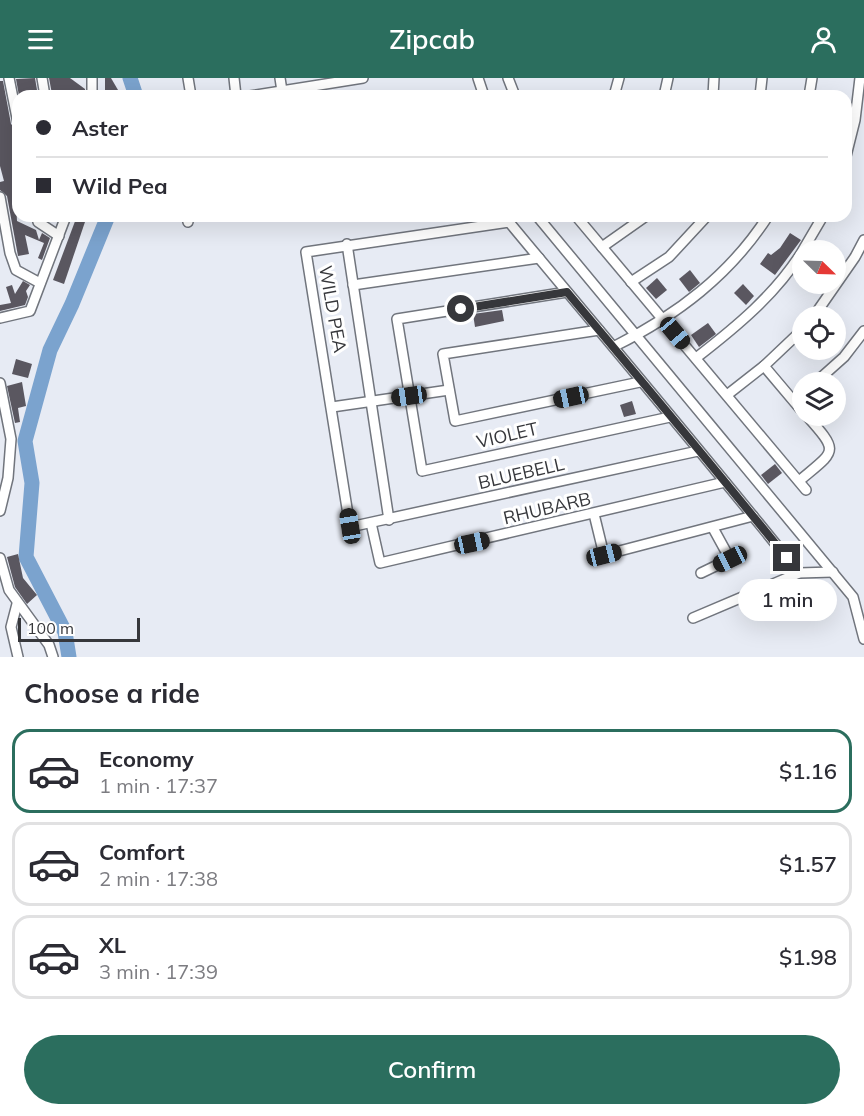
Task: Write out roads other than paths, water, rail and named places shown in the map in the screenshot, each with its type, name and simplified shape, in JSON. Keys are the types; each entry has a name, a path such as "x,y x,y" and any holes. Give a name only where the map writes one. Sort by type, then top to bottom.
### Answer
{"street":[{"path":"9,78 12,93"},
{"path":"286,90 319,81 360,78"},
{"path":"852,132 860,78"},
{"path":"0,197 10,253 16,270 40,283"},
{"path":"38,222 59,236"},
{"path":"0,318 30,312 64,222"},
{"name":"WILD PEA","path":"350,526 306,252 347,244 509,222 615,346 640,382 799,573"},
{"path":"542,222 854,597 864,639"},
{"path":"581,222 806,490"},
{"path":"602,248 638,222"},
{"path":"631,282 669,257 701,222"},
{"path":"615,346 664,320 703,292 730,265 763,222"},
{"path":"809,240 820,222"},
{"path":"821,306 864,240"},
{"path":"347,244 389,520"},
{"path":"353,285 538,258"},
{"path":"696,358 738,325 766,298 792,265"},
{"path":"409,396 397,319 567,292"},
{"path":"599,330 444,354 455,421 640,382"},
{"path":"846,354 864,331"},
{"path":"727,396 765,366 792,340"},
{"path":"846,359 852,364"},
{"path":"827,372 841,360"},
{"path":"765,366 792,392"},
{"path":"0,383 11,439 5,453 8,478 0,511"},
{"path":"332,407 449,390"},
{"name":"VIOLET","path":"409,396 422,471 670,417"},
{"path":"799,481 827,457 831,448 829,441 816,426"},
{"name":"BLUEBELL","path":"350,526 389,520 698,451"},
{"name":"RHUBARB","path":"371,523 380,563 725,483"},
{"path":"594,514 604,555 753,516"},
{"path":"701,573 730,559 713,528"},
{"path":"0,558 4,577 17,604 49,645 54,657"},
{"path":"693,618 799,573 833,572"},
{"path":"17,604 11,627 18,657"}],"waterway":[{"path":"130,78 134,90"},
{"path":"69,657 65,632 26,557 32,483 25,441 50,350 72,304 106,222"}]}
